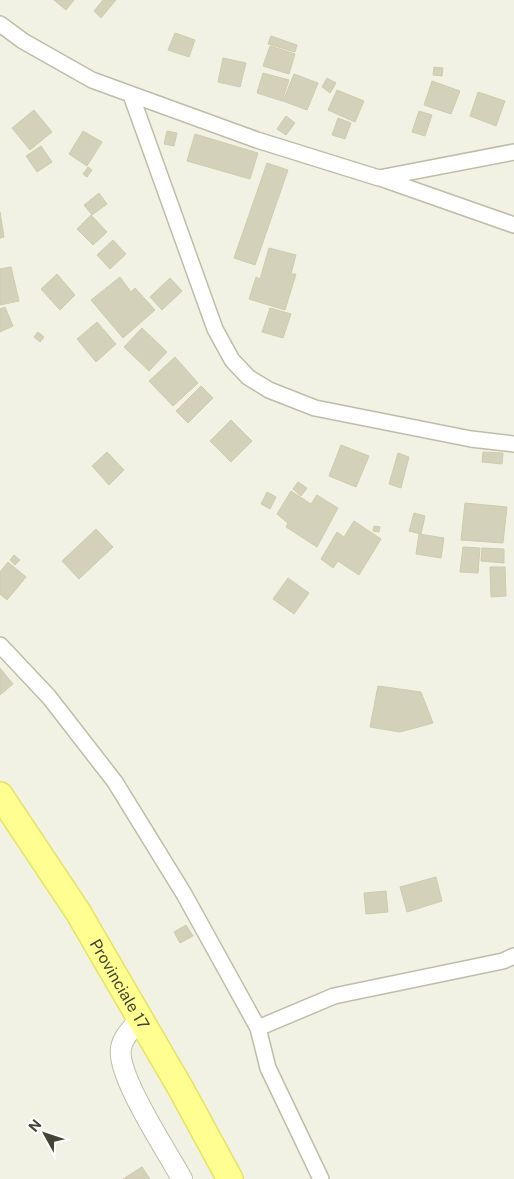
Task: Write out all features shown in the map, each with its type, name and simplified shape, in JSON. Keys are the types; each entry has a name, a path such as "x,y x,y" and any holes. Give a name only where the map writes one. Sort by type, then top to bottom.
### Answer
{"main road":[{"name":"Provinciale 17","path":"0,795 78,912 181,1089 230,1179"}],"street":[{"path":"0,24 23,41 92,80 257,140 379,178 514,225"},
{"path":"131,95 215,329 232,360 248,377 269,390 315,408 471,439 514,444"},
{"path":"379,178 514,152"},
{"path":"0,645 50,698 115,782 184,894 258,1028 268,1068 322,1179"},
{"path":"258,1028 334,996 503,961 514,956"},
{"path":"140,1019 123,1040 120,1049 121,1062 131,1090 182,1179"}],"building":[{"path":"54,0 74,0 66,10"},
{"path":"103,0 116,0 101,18 94,11"},
{"path":"175,33 195,40 189,57 168,50"},
{"path":"271,36 297,45 295,52 268,44"},
{"path":"270,46 295,54 289,74 263,66"},
{"path":"223,58 246,63 240,87 218,82"},
{"path":"434,67 443,68 442,76 433,75"},
{"path":"263,73 289,80 282,101 257,93"},
{"path":"294,74 318,83 307,110 283,101"},
{"path":"327,78 336,83 330,93 322,87"},
{"path":"432,81 460,91 451,114 424,105"},
{"path":"337,90 364,101 355,122 328,110"},
{"path":"478,92 505,101 496,126 470,116"},
{"path":"34,110 52,132 30,150 12,128"},
{"path":"419,111 432,115 425,136 412,132"},
{"path":"286,116 295,123 286,135 277,129"},
{"path":"338,118 351,123 345,139 332,135"},
{"path":"83,131 102,142 87,166 69,154"},
{"path":"167,131 177,133 174,146 164,144"},
{"path":"195,134 258,153 250,179 187,161"},
{"path":"41,146 52,162 37,172 26,156"},
{"path":"267,163 288,170 255,265 234,258"},
{"path":"88,167 92,170 87,177 83,174"},
{"path":"99,193 107,204 92,215 84,205"},
{"path":"0,212 4,237 0,238"},
{"path":"91,215 107,232 93,245 77,229"},
{"path":"113,240 126,254 110,269 97,255"},
{"path":"269,248 296,255 291,274 296,274 285,310 249,299 256,277 260,279"},
{"path":"11,267 19,301 0,305 0,269"},
{"path":"57,274 75,295 60,310 41,289"},
{"path":"120,277 131,292 135,288 155,310 123,338 91,300"},
{"path":"170,278 182,291 162,310 150,297"},
{"path":"5,307 13,326 0,332 0,309"},
{"path":"270,308 291,314 283,338 262,332"},
{"path":"97,322 116,344 96,362 77,339"},
{"path":"142,328 167,352 149,371 124,347"},
{"path":"38,332 44,337 40,342 34,337"},
{"path":"175,357 198,383 173,406 149,381"},
{"path":"201,386 213,398 188,423 176,411"},
{"path":"231,420 252,441 231,462 210,441"},
{"path":"341,445 369,456 356,487 329,476"},
{"path":"107,452 124,470 109,485 92,466"},
{"path":"483,452 503,453 502,464 482,462"},
{"path":"398,453 409,457 401,488 389,484"},
{"path":"298,482 307,488 301,496 293,489"},
{"path":"291,491 311,504 317,495 338,508 317,547 286,527 288,523 277,514"},
{"path":"267,492 276,497 270,509 261,504"},
{"path":"465,503 507,507 503,543 461,540"},
{"path":"414,513 425,516 421,534 409,531"},
{"path":"354,521 381,539 359,575 338,561 333,568 321,559 337,532 344,537"},
{"path":"374,526 380,527 379,532 373,531"},
{"path":"96,529 113,547 79,579 62,561"},
{"path":"419,534 444,538 441,558 416,554"},
{"path":"463,547 480,548 478,573 460,572"},
{"path":"482,548 504,549 504,563 481,561"},
{"path":"14,555 20,560 15,565 10,560"},
{"path":"8,562 26,577 7,600 0,594 0,572"},
{"path":"490,567 505,567 506,596 491,597"},
{"path":"288,578 309,593 294,614 273,599"},
{"path":"0,668 13,684 0,695"},
{"path":"378,686 421,692 433,723 400,732 370,727"},
{"path":"436,877 442,901 407,912 400,887"},
{"path":"386,891 388,912 366,914 364,893"},
{"path":"186,925 193,936 180,943 174,932"},
{"path":"142,1167 150,1179 123,1179"}]}
